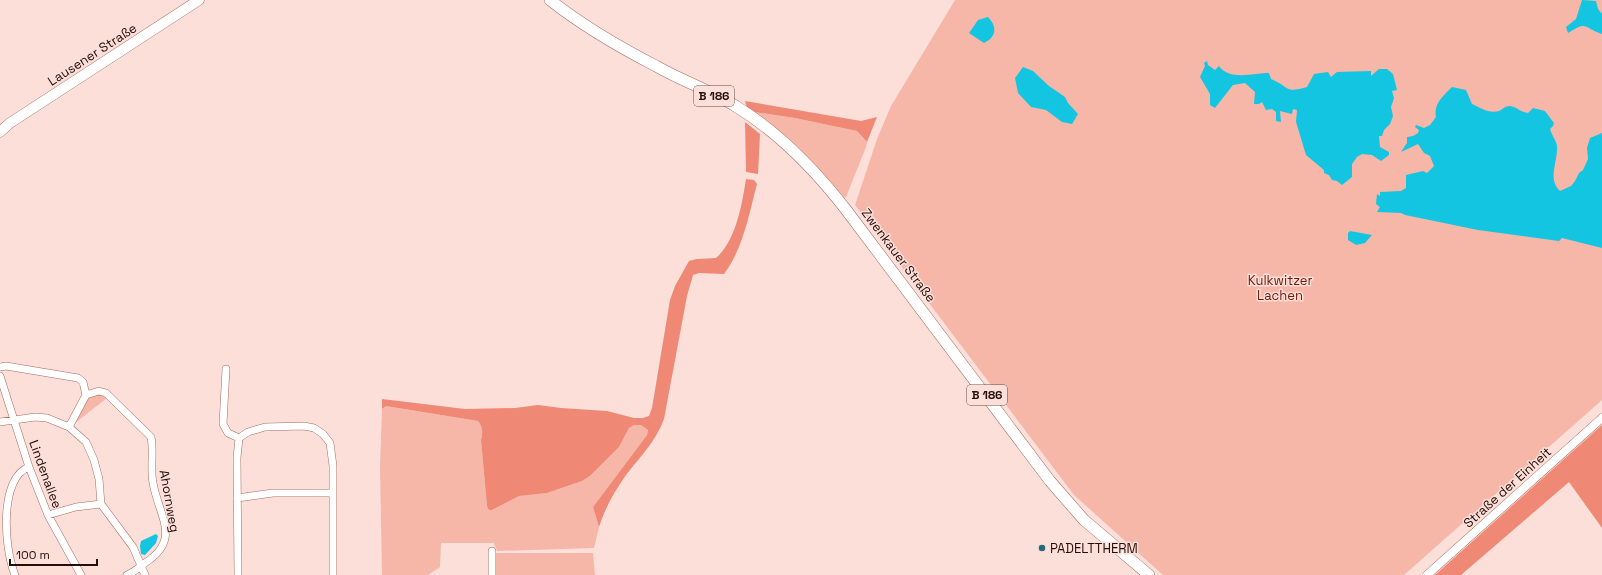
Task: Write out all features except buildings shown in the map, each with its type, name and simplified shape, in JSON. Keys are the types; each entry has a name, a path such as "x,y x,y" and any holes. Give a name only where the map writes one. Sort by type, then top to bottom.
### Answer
{"main road":[{"name":"Lausener Straße","path":"0,132 10,123 199,0"},
{"name":"Zwenkauer Straße","path":"550,0 571,15 656,66 736,107 800,156 848,211 1056,488 1088,524 1149,575"}],"street":[{"path":"0,367 6,366 78,378 83,382 86,396 69,427"},
{"path":"226,370 223,424 228,433 239,438"},
{"name":"Lindenallee","path":"0,376 29,467 48,515 81,575"},
{"name":"Ahornweg","path":"86,396 98,391 106,393 151,437 153,483 166,533 161,550 152,559 140,566 134,572 127,575"},
{"path":"0,422 47,418 69,427 86,442 94,460 99,479 101,504 134,547 140,566 145,575"},
{"name":"Straße der Einheit","path":"1427,575 1602,418"},
{"path":"239,438 248,432 265,427 304,426 314,428 323,434 330,443 333,466 333,575"},
{"path":"238,575 237,458 239,438"},
{"path":"15,575 4,546 0,510 6,482 21,469 29,467"},
{"path":"237,498 273,493 333,493"},
{"path":"48,515 76,507 101,504"},
{"path":"492,550 492,575"}],"green space":[{"name":"Kulkwitzer Lachen","path":"955,0 1602,0 1602,400 1404,575 1163,575 1074,495 855,205 877,139 891,106"},
{"path":"748,111 795,118 857,131 867,142 846,197 844,198"},
{"path":"102,394 107,398 75,423 87,400 92,395"},
{"path":"386,406 478,421 482,430 481,440 487,506 492,510 519,496 547,493 582,481 590,476 619,447 629,428 634,425 641,425 648,430 647,435 593,507 599,527 594,548 497,551 494,543 441,543 440,567 428,575 382,575 380,466 382,409"},
{"path":"494,553 593,553 595,575 495,575"}],"shaded area":[{"path":"745,101 861,121 877,117 867,142 857,131 795,118 748,111"},
{"path":"745,122 760,134 758,174 746,172"},
{"path":"746,179 754,180 757,184 745,231 736,254 724,274 699,273 693,275 687,296 664,419 652,442 626,475 614,494 604,513 599,527 593,507 647,435 648,430 641,425 634,425 629,428 619,447 590,476 582,481 547,493 519,496 492,510 489,510 487,506 481,440 482,430 478,421 386,406 382,409 382,399 465,409 515,408 538,405 607,411 634,418 649,416 652,408 670,300 675,286 689,261 716,258 729,242 737,222"},
{"path":"1602,425 1602,528 1569,482 1461,575 1435,575"}],"water":[{"path":"1582,0 1596,1 1598,9 1602,14 1602,34 1586,26 1580,27 1568,33 1566,27 1576,19"},
{"path":"988,17 993,24 994,31 991,38 984,43 969,33 978,20"},
{"path":"1207,61 1208,65 1215,70 1219,66 1223,71 1235,75 1269,73 1271,79 1287,88 1294,90 1307,87 1314,74 1328,72 1331,77 1337,72 1371,71 1371,76 1379,69 1387,69 1393,74 1397,90 1392,91 1394,98 1391,107 1393,116 1390,124 1384,130 1382,136 1379,136 1380,147 1389,152 1389,155 1381,161 1372,155 1362,154 1357,157 1352,164 1352,177 1342,185 1337,181 1332,180 1329,175 1324,173 1324,170 1306,155 1296,122 1297,110 1293,109 1292,114 1280,111 1281,122 1276,121 1276,112 1272,109 1266,110 1262,102 1259,104 1254,104 1255,92 1245,83 1233,85 1215,108 1210,105 1210,94 1200,77 1205,66 1204,63"},
{"path":"1023,67 1033,71 1049,86 1065,97 1068,103 1078,114 1072,124 1062,122 1046,110 1031,107 1018,93 1015,78"},
{"path":"1452,87 1466,90 1472,104 1488,111 1495,112 1510,106 1528,113 1533,108 1545,111 1554,123 1550,129 1557,146 1554,181 1560,191 1571,186 1579,173 1583,170 1588,159 1587,148 1590,138 1602,133 1602,248 1562,238 1559,241 1478,230 1401,213 1377,212 1380,207 1376,204 1377,194 1380,196 1380,192 1401,191 1406,188 1406,175 1423,171 1427,173 1434,166 1430,156 1424,153 1418,144 1401,152 1407,143 1407,137 1418,133 1419,130 1415,127 1416,125 1424,128 1430,125 1436,117 1435,112 1438,104"},
{"path":"1350,231 1372,235 1365,243 1356,245 1348,240 1348,233"},
{"path":"156,534 158,536 156,543 145,555 141,554 141,541"}],"place":[{"name":"PADELTTHERM","path":"1042,548"}]}
